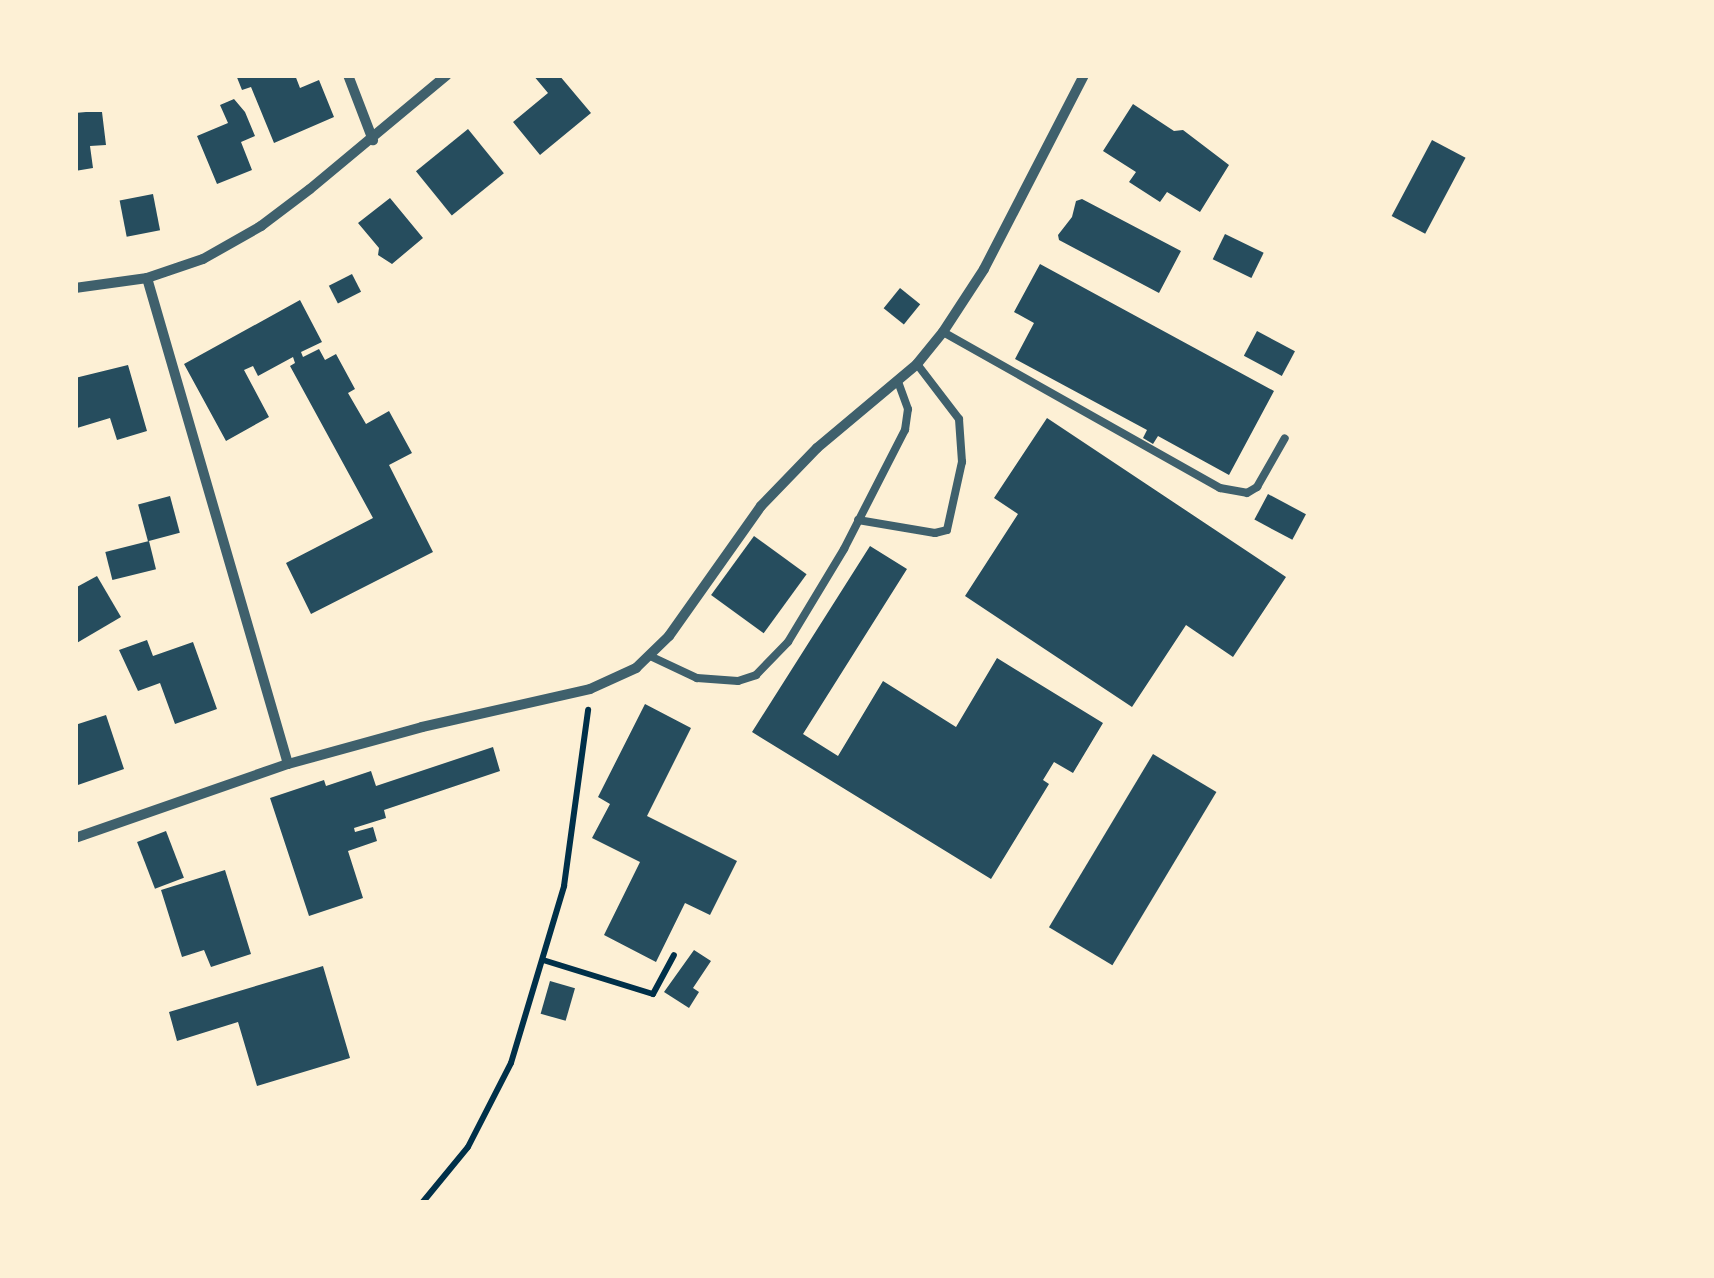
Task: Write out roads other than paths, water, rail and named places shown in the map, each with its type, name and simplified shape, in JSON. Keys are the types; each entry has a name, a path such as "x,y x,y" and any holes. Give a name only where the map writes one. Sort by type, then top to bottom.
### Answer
{"street":[{"path":"348,75 373,140"},
{"path":"75,288 147,278 203,259 261,226 373,140 447,75"},
{"path":"75,838 288,764 422,727 590,689 613,681 650,656 761,506 816,448 917,364 943,332 984,268 1084,75"},
{"path":"147,278 288,764"}],"lane":[{"path":"943,332 1220,488 1247,493 1257,486 1284,438"},
{"path":"858,520 934,533 947,530 962,462 959,419 917,364"},
{"path":"650,656 697,678 738,681 756,676 788,642 905,430 908,409 898,381"}]}
